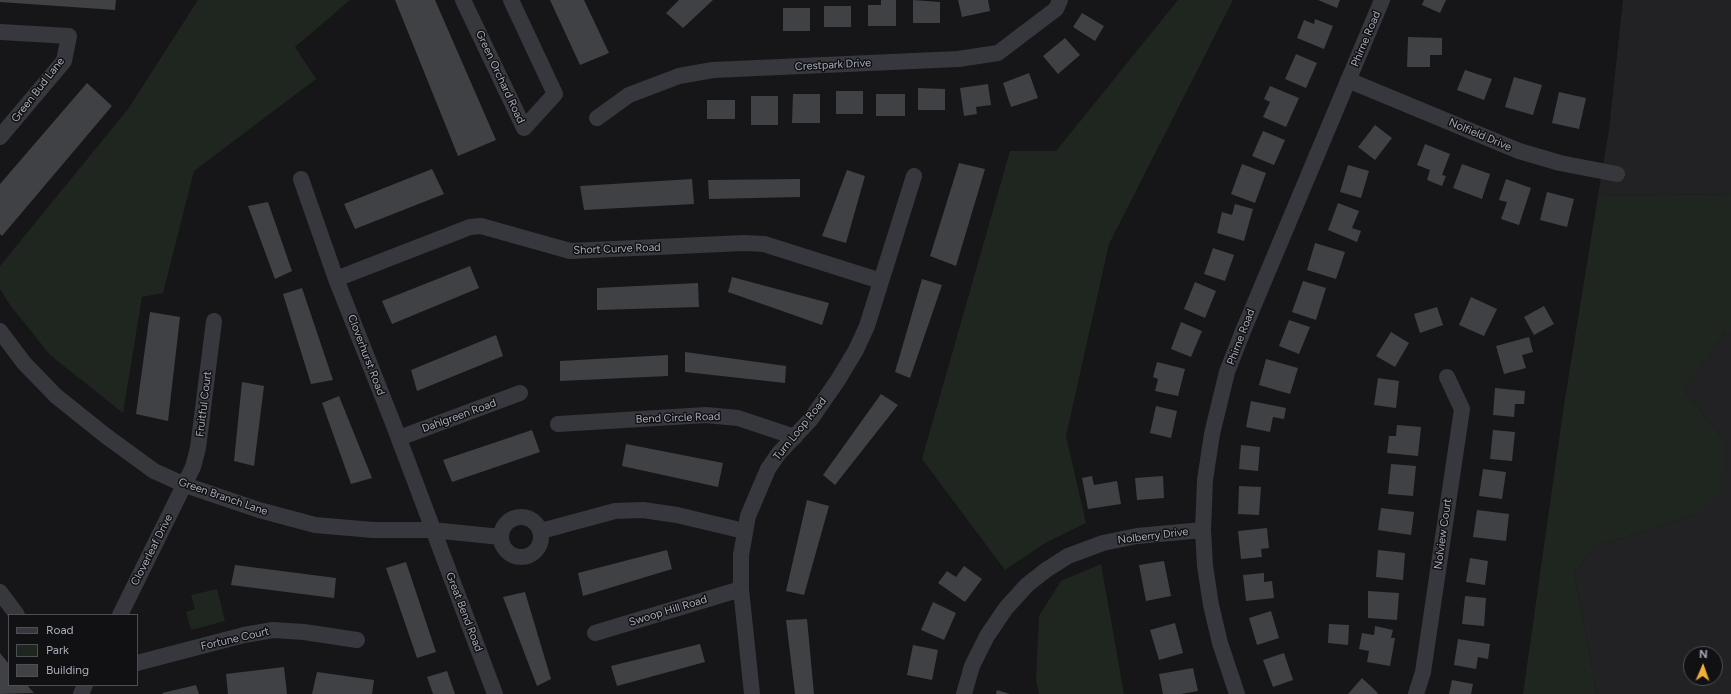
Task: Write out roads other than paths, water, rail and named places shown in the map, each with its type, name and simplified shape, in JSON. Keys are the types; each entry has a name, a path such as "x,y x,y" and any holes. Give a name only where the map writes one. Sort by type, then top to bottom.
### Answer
{"street":[{"name":"Green Orchard Road","path":"463,0 524,128 555,94 511,0"},
{"name":"Crestpark Drive","path":"597,118 629,95 680,76 712,70 958,59 998,53 1056,9 1060,0"},
{"name":"Phirne Road","path":"1237,694 1220,643 1211,605 1205,566 1203,530 1205,480 1212,434 1227,372 1247,320 1382,0"},
{"name":"Green Bud Lane","path":"0,32 69,36 64,61 0,137"},
{"name":"Nolfield Drive","path":"1348,80 1518,151 1560,163 1617,174"},
{"name":"Turn Loop Road","path":"752,694 741,589 741,556 744,531 748,516 756,492 768,469 779,453 795,437 824,400 856,350 867,326 914,176"},
{"name":"Cloverhurst Road","path":"301,180 336,279 399,438 432,530"},
{"name":"Short Curve Road","path":"336,279 470,227 481,226 570,251 744,243 764,244 881,281"},
{"name":"Fruitful Court","path":"185,484 198,448 214,321"},
{"name":"Green Branch Lane","path":"0,331 24,363 56,396 106,436 154,471 185,484 259,510 315,525 373,530 432,530 501,538"},
{"name":"Nolview Court","path":"1416,694 1423,672 1462,409 1446,377"},
{"name":"Dahlgreen Road","path":"399,438 520,394"},
{"name":"Bend Circle Road","path":"558,424 706,415 738,418 795,437"},
{"name":"Cloverleaf Drive","path":"120,614 185,484"},
{"path":"541,532 616,511 643,510 677,514 744,531"},
{"path":"522,516 531,519 537,524 541,532 542,540 539,548 532,554 524,557 516,556 508,552 503,546 501,538 504,526 514,518 522,516"},
{"name":"Great Bend Road","path":"432,530 495,694"},
{"name":"Nolberry Drive","path":"964,694 972,666 987,636 1006,608 1027,585 1046,570 1068,556 1103,543 1137,536 1203,530"},
{"name":"Swoop Hill Road","path":"595,633 741,589"},
{"path":"0,592 16,614"},
{"name":"Fortune Court","path":"138,663 273,630 304,632 357,640"}]}
